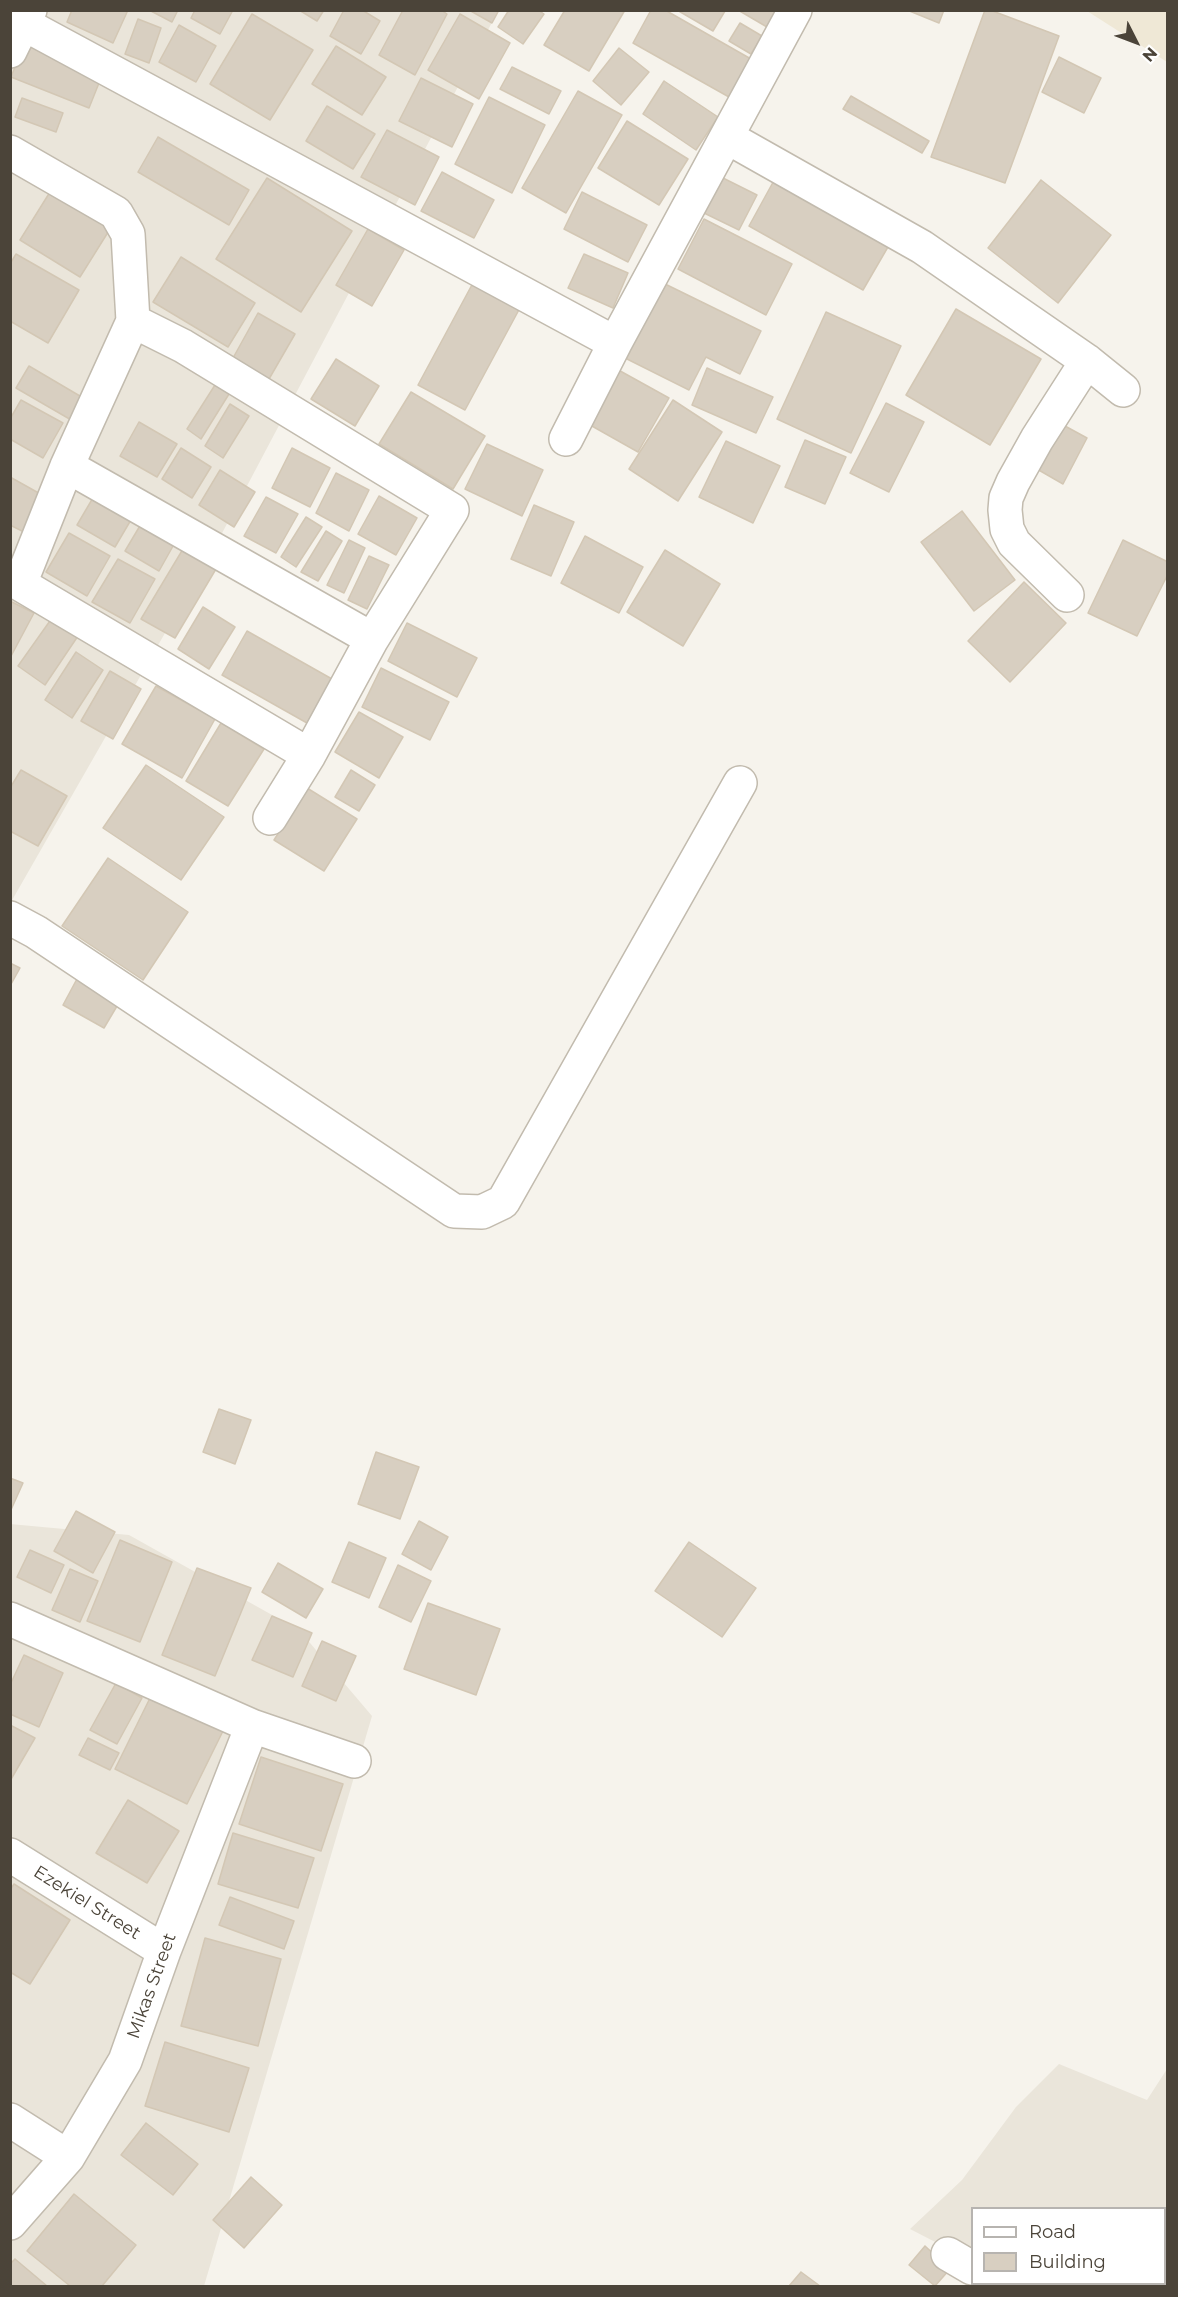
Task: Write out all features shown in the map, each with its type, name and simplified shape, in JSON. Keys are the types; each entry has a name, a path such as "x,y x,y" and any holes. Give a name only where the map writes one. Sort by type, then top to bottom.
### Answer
{"street":[{"path":"566,439 615,343 795,10"},
{"path":"21,29 615,343"},
{"path":"727,136 922,247 1087,361 1123,390"},
{"path":"10,152 116,213 128,234 133,321 67,466 20,584 309,755"},
{"path":"133,321 183,346 452,510 372,639 309,755 270,818"},
{"path":"1067,595 1014,543 1007,529 1006,498 1037,439 1087,361"},
{"path":"67,466 372,639"},
{"path":"10,918 46,939 454,1211 482,1212 503,1202 740,783"},
{"path":"10,1619 252,1726 354,1761"},
{"name":"Mikas Street","path":"10,2223 68,2157 125,2061 164,1951 252,1726"},
{"name":"Ezekiel Street","path":"10,1855 164,1951"},
{"path":"10,2120 68,2157"}],"shaded area":[{"path":"11,11 498,11 220,537 11,902"},
{"path":"1087,11 1167,11 1167,62"},
{"path":"10,1524 129,1535 299,1630 372,1716 204,2286 11,2286"},
{"path":"1059,2064 1147,2100 1167,2069 1167,2286 1020,2285 1166,2285 1166,2207 971,2207 971,2260 910,2229 962,2180 1016,2107"}],"building":[{"path":"72,10 128,10 113,43 67,22"},
{"path":"149,10 178,10 172,22"},
{"path":"195,10 233,10 220,34 191,18"},
{"path":"299,10 324,10 317,21"},
{"path":"344,10 362,10 380,21 361,54 330,36"},
{"path":"403,10 441,10 447,14 415,75 379,55"},
{"path":"469,10 499,10 492,23"},
{"path":"509,10 538,10 544,14 523,44 498,27"},
{"path":"565,10 625,10 589,71 544,45"},
{"path":"651,10 665,10 751,59 729,97 633,43"},
{"path":"677,10 724,10 725,11 713,31"},
{"path":"738,10 776,10 767,27"},
{"path":"907,10 944,10 939,23"},
{"path":"985,10 1059,36 1005,183 931,157"},
{"path":"252,14 313,50 270,120 210,84"},
{"path":"460,14 510,43 479,99 428,70"},
{"path":"138,19 161,28 149,63 125,54"},
{"path":"740,23 762,36 751,54 729,41"},
{"path":"179,25 216,46 196,82 159,62"},
{"path":"25,42 103,73 89,108 11,77"},
{"path":"336,46 386,77 362,115 312,84"},
{"path":"619,48 649,72 621,105 593,81"},
{"path":"1059,57 1101,78 1084,113 1042,92"},
{"path":"512,67 561,91 549,114 500,89"},
{"path":"421,78 473,104 452,147 399,121"},
{"path":"664,81 718,117 696,150 643,114"},
{"path":"578,91 622,115 566,213 522,188"},
{"path":"851,96 929,141 922,153 843,109"},
{"path":"489,97 545,125 512,193 455,164"},
{"path":"22,98 63,113 56,132 15,117"},
{"path":"327,106 375,134 353,169 306,141"},
{"path":"627,121 688,159 659,205 598,168"},
{"path":"387,130 439,157 415,205 361,177"},
{"path":"158,137 249,190 229,225 138,172"},
{"path":"442,172 494,200 474,238 421,211"},
{"path":"777,175 892,240 863,290 749,226"},
{"path":"267,178 352,231 301,312 216,259"},
{"path":"723,178 757,195 739,230 704,213"},
{"path":"1041,180 1111,235 1058,303 988,248"},
{"path":"55,184 115,221 80,277 20,240"},
{"path":"582,192 647,225 628,262 564,229"},
{"path":"704,219 792,264 766,315 678,269"},
{"path":"368,229 404,250 372,306 336,285"},
{"path":"16,254 79,290 48,343 10,321 10,264"},
{"path":"584,254 628,273 613,308 568,288"},
{"path":"181,257 255,303 228,347 153,302"},
{"path":"474,281 521,306 465,410 418,385"},
{"path":"661,282 761,331 740,374 706,357 689,390 623,357"},
{"path":"956,309 1041,359 990,445 906,395"},
{"path":"826,312 901,346 851,453 777,419"},
{"path":"258,313 295,334 269,379 233,358"},
{"path":"336,359 379,386 355,426 311,399"},
{"path":"29,366 85,399 73,421 16,388"},
{"path":"613,367 669,398 638,452 583,421"},
{"path":"707,368 773,397 756,433 692,405"},
{"path":"215,385 229,394 201,439 187,429"},
{"path":"411,392 485,436 453,489 379,444"},
{"path":"21,400 63,423 43,458 10,439 10,419"},
{"path":"673,400 722,432 678,501 629,469"},
{"path":"886,403 924,422 889,492 850,473"},
{"path":"230,404 249,416 223,458 205,446"},
{"path":"1054,420 1087,438 1063,484 1030,465"},
{"path":"139,422 177,444 157,477 120,456"},
{"path":"805,440 846,457 825,504 785,487"},
{"path":"726,441 780,466 753,523 699,497"},
{"path":"487,444 543,470 522,516 465,489"},
{"path":"181,448 211,467 192,498 162,479"},
{"path":"292,448 330,468 310,507 272,488"},
{"path":"220,470 255,492 234,527 199,505"},
{"path":"336,473 369,490 349,531 316,513"},
{"path":"10,477 44,496 24,532 10,525"},
{"path":"97,491 135,513 115,547 77,525"},
{"path":"379,496 417,518 396,555 358,534"},
{"path":"266,497 298,514 276,553 244,536"},
{"path":"534,505 574,522 551,576 511,559"},
{"path":"962,511 1015,580 974,611 921,542"},
{"path":"306,517 322,527 296,567 281,557"},
{"path":"144,519 177,539 159,571 125,551"},
{"path":"326,531 342,541 318,581 301,572"},
{"path":"69,533 110,556 87,596 46,572"},
{"path":"585,536 643,567 619,613 561,583"},
{"path":"349,540 365,548 344,593 327,585"},
{"path":"1123,540 1168,562 1168,574 1137,636 1088,613"},
{"path":"183,549 216,569 175,638 141,619"},
{"path":"665,550 720,584 683,646 627,612"},
{"path":"369,556 389,565 367,609 348,600"},
{"path":"118,559 155,579 130,623 92,602"},
{"path":"1024,582 1066,623 1010,682 968,641"},
{"path":"10,601 34,613 10,658"},
{"path":"203,607 235,627 209,669 178,649"},
{"path":"52,618 78,636 45,685 18,666"},
{"path":"407,623 477,658 457,697 388,661"},
{"path":"247,631 332,679 307,723 222,675"},
{"path":"76,652 103,670 72,718 45,700"},
{"path":"381,668 449,702 430,740 362,707"},
{"path":"110,671 141,689 113,739 81,721"},
{"path":"156,686 215,719 182,778 122,744"},
{"path":"359,712 403,737 379,778 335,752"},
{"path":"221,723 264,749 228,806 186,781"},
{"path":"146,765 224,817 181,880 103,828"},
{"path":"21,770 67,796 38,846 10,831 10,788"},
{"path":"351,770 375,785 359,811 335,797"},
{"path":"307,788 357,819 324,871 274,840"},
{"path":"108,858 188,912 143,980 62,926"},
{"path":"10,963 20,968 10,986"},
{"path":"78,977 120,1001 104,1028 63,1005"},
{"path":"219,1409 251,1420 235,1464 203,1452"},
{"path":"376,1452 419,1467 400,1519 358,1504"},
{"path":"10,1478 23,1483 10,1512"},
{"path":"76,1511 115,1532 93,1573 54,1551"},
{"path":"419,1521 448,1537 431,1570 402,1554"},
{"path":"120,1540 172,1562 140,1642 87,1621"},
{"path":"349,1542 386,1558 369,1598 332,1582"},
{"path":"689,1542 756,1588 722,1637 655,1591"},
{"path":"30,1550 64,1565 51,1593 17,1577"},
{"path":"278,1563 323,1589 306,1618 262,1592"},
{"path":"398,1565 431,1581 411,1622 379,1607"},
{"path":"197,1568 251,1588 215,1676 162,1655"},
{"path":"70,1569 98,1581 80,1622 52,1610"},
{"path":"428,1603 500,1629 476,1695 404,1669"},
{"path":"272,1616 312,1633 293,1677 252,1660"},
{"path":"322,1641 356,1656 336,1701 302,1686"},
{"path":"24,1655 63,1673 39,1727 10,1714 10,1685"},
{"path":"116,1683 142,1698 117,1744 90,1730"},
{"path":"151,1696 223,1731 187,1804 115,1769"},
{"path":"10,1725 35,1738 10,1781"},
{"path":"88,1738 119,1753 110,1770 79,1755"},
{"path":"261,1757 343,1784 321,1851 239,1824"},
{"path":"128,1800 179,1831 147,1883 96,1853"},
{"path":"233,1833 314,1858 298,1908 218,1884"},
{"path":"14,1884 70,1920 30,1984 10,1972 10,1890"},
{"path":"230,1897 294,1921 284,1949 219,1925"},
{"path":"205,1938 281,1959 258,2046 181,2026"},
{"path":"165,2042 249,2068 229,2132 145,2106"},
{"path":"146,2123 198,2164 173,2195 121,2155"},
{"path":"251,2177 282,2205 244,2248 213,2220"},
{"path":"74,2194 136,2245 102,2286 70,2286 27,2251"},
{"path":"925,2246 950,2269 935,2286 909,2265"},
{"path":"15,2259 47,2286 10,2286 10,2264"},
{"path":"801,2272 820,2286 789,2286"}]}
